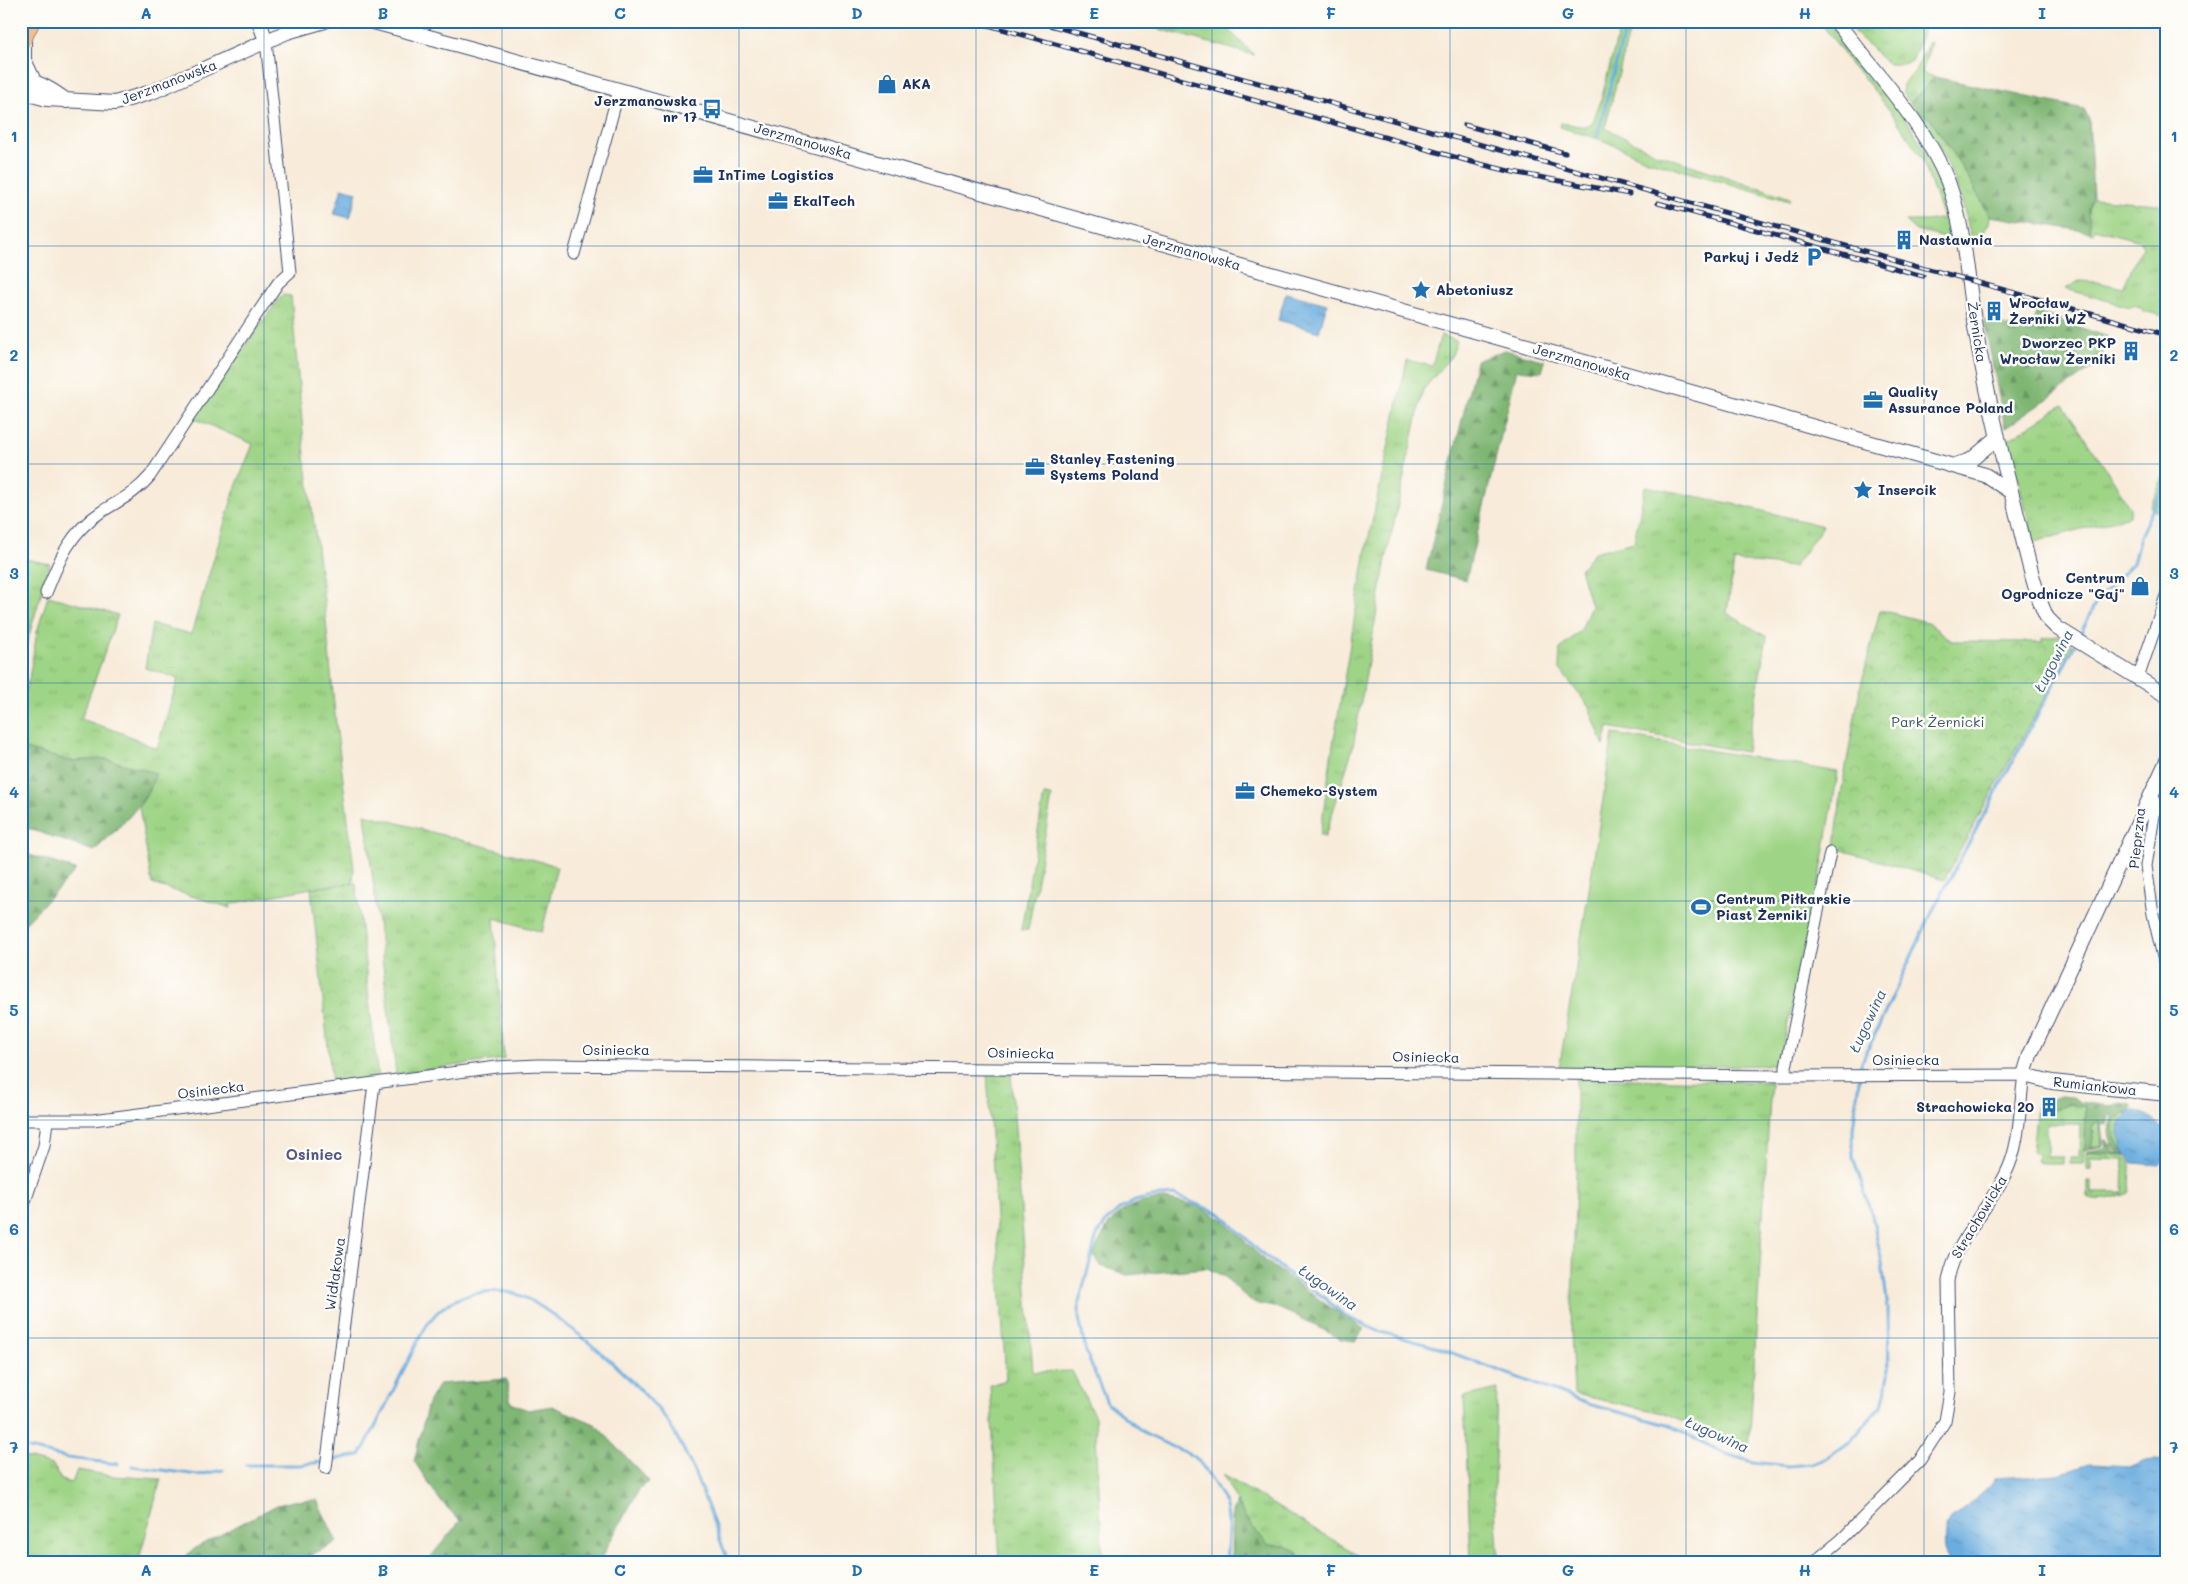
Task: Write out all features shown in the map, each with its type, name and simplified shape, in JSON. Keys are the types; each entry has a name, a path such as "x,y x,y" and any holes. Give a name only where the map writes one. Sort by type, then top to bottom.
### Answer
{"street":[{"path":"46,593 64,549 80,529 101,512 138,490 150,476 257,314 278,284 290,272 266,41 259,21"},
{"name":"Jerzmanowska","path":"23,94 102,104 131,100 302,26 325,21"},
{"name":"Jerzmanowska","path":"370,21 1985,475 2011,492"},
{"name":"Żernicka","path":"1836,21 1923,136 1947,181 1962,232 1975,329 1998,437 2043,609 2050,621 2071,636 2167,696"},
{"name":"Jerzmanowska","path":"25,33 24,60 28,80 51,89 68,101"},
{"path":"574,254 619,90"},
{"path":"1953,466 1971,460 1998,437"},
{"path":"2138,678 2167,593"},
{"name":"Strachowicka","path":"1813,1563 1841,1540 1920,1460 1945,1421 1950,1392 1948,1281 1951,1265 1968,1232 2006,1173 2017,1136 2024,1075 2030,1055 2167,761"},
{"name":"Pieprzna","path":"2150,796 2154,798 2156,803 2146,866 2153,914 2167,974"},
{"path":"1786,1076 1830,853"},
{"name":"Osiniecka","path":"21,1120 92,1120 496,1067 590,1064 1786,1076 2024,1075"},
{"name":"Rumiankowa","path":"2024,1075 2052,1082 2167,1094"},
{"name":"Widłakowa","path":"326,1468 374,1084"},
{"path":"21,1214 44,1146 47,1121"}],"green space":[{"path":"1130,21 1215,21 1230,31 1254,55"},
{"path":"1621,21 1632,21 1605,128 1655,153 1790,198 1789,201 1650,161 1602,140 1560,127 1561,123 1586,127 1592,124 1602,97"},
{"path":"1819,21 1830,21 1910,125 1937,171 1935,175 1947,206 1954,237 1950,239 1916,231 1905,221 1926,221 1943,218 1922,158 1891,112 1860,73 1851,66"},
{"path":"1843,21 1925,21 1912,61 1902,64 1888,64"},
{"path":"1929,42 1931,43 1922,73 1935,77 1910,103 1902,92 1903,84 1915,72"},
{"path":"1935,77 2084,109 2089,119 2093,198 2088,209 2090,232 1990,216 1960,164 1930,118 1924,114 1918,114 1910,103"},
{"path":"1918,114 1924,114 1930,118 1960,164 1990,216 1989,223 1980,239 1971,239 1963,205 1952,173 1937,143"},
{"path":"2093,198 2167,205 2167,317 2143,311 2141,307 2133,305 2130,307 2066,289 2079,281 2097,282 2123,288 2138,254 2143,248 2141,241 2094,229 2093,233 2090,232 2088,209"},
{"path":"282,295 291,296 305,456 324,601 336,724 354,868 353,883 311,888 230,904 231,908 152,884 139,807 151,787 106,759 70,761 21,748 21,702 29,679 37,632 48,596 118,615 81,719 125,734 157,749 178,678 145,668 152,624 191,634 234,492 253,444 193,418"},
{"path":"2036,312 2108,337 2100,363 2005,428 1984,320 2031,333"},
{"path":"1441,335 1457,341 1452,355 1423,390 1386,559 1353,747 1325,837 1320,836 1332,751 1366,550 1407,360 1432,366"},
{"path":"1505,350 1545,361 1542,372 1517,370 1466,580 1426,570 1476,361"},
{"path":"2063,405 2114,481 2130,508 2130,516 2034,542 2008,440"},
{"path":"2167,469 2167,517 2150,507"},
{"path":"1645,486 1743,506 1823,526 1794,567 1734,561 1727,613 1767,637 1746,752 1608,727 1604,746 1589,707 1559,668 1560,649 1581,630 1591,606 1580,569 1594,552 1634,542"},
{"path":"21,558 50,564 21,662"},
{"name":"Park Żernicki","path":"1880,610 1927,622 1952,641 2042,642 2042,638 2059,636 2073,645 2059,666 2047,693 1944,880 1835,848 1841,794 1860,689"},
{"name":"Centrum Piłkarskie Piast Żerniki","path":"1613,734 1838,772 1813,918 1778,1065 1559,1069"},
{"path":"21,748 70,761 106,759 156,773 138,806 94,851 21,826"},
{"path":"1044,795 1052,796 1028,930 1021,930"},
{"path":"365,814 557,866 542,932 494,918 504,1059 396,1074"},
{"path":"21,852 76,870 21,927"},
{"path":"356,883 378,1079 332,1084 311,888"},
{"path":"987,1072 1011,1073 1033,1372 1072,1371 1095,1417 1103,1563 1000,1563 990,1385 1006,1380"},
{"path":"1576,1078 1771,1082 1749,1450 1663,1413 1574,1394 1571,1331 1576,1181"},
{"path":"2059,1096 2073,1097 2079,1102 2111,1106 2123,1103 2132,1105 2131,1111 2126,1112 2114,1137 2126,1155 2087,1152 2106,1148 2104,1140 2107,1140 2115,1153 2120,1153 2120,1151 2116,1151 2110,1136 2109,1129 2113,1114 2109,1115 2107,1125 2101,1124 2103,1146 2085,1150 2086,1107 2070,1104 2036,1116 2037,1105","holes":["2100,1122 2102,1146 2092,1147 2095,1132 2092,1131 2094,1123"]},
{"path":"2070,1104 2086,1107 2084,1164 2070,1164 2070,1157 2079,1157 2080,1124 2047,1124 2047,1157 2063,1157 2063,1164 2045,1164 2037,1161 2039,1155 2032,1152 2036,1116"},
{"path":"2126,1112 2128,1116 2123,1146 2121,1148 2113,1128 2120,1116"},
{"path":"2094,1122 2101,1124 2102,1146 2092,1147"},
{"path":"2087,1152 2110,1152 2115,1155 2125,1156 2131,1163 2130,1192 2103,1199 2087,1197 2087,1181 2091,1181 2091,1192 2123,1192 2124,1160 2091,1159 2091,1169 2087,1170"},
{"path":"21,1160 35,1161 21,1199"},
{"path":"1165,1199 1198,1206 1224,1220 1263,1259 1331,1308 1364,1329 1355,1341 1341,1339 1278,1308 1258,1304 1248,1299 1225,1277 1207,1268 1127,1275 1101,1266 1093,1256 1111,1222 1128,1208 1150,1201"},
{"path":"506,1379 511,1403 528,1410 552,1406 595,1424 649,1481 640,1488 598,1563 431,1563 428,1560 460,1521 439,1499 414,1461 428,1403 439,1384"},
{"path":"1497,1389 1494,1492 1499,1563 1471,1563 1464,1397"},
{"path":"23,1457 53,1465 61,1480 72,1483 77,1470 112,1476 161,1479 138,1563 21,1563 21,1466"},
{"path":"1223,1475 1372,1563 1297,1563 1301,1561 1287,1546 1268,1545 1246,1519"},
{"path":"317,1500 337,1542 295,1563 177,1563 197,1547 277,1505 293,1501"},
{"path":"1236,1501 1246,1519 1268,1545 1288,1547 1296,1552 1301,1561 1231,1563 1232,1512"}],"water":[{"path":"342,188 357,192 350,218 334,214"},
{"path":"1286,293 1327,304 1319,332 1278,320"},
{"path":"2135,1111 2153,1119 2163,1131 2166,1146 2160,1165 2133,1163 2121,1148 2123,1146 2118,1134 2119,1126 2128,1116 2126,1112"},
{"path":"2143,1461 2167,1461 2167,1563 1949,1563 1946,1531 1950,1521 1996,1478 2057,1474 2090,1464 2132,1466"}],"waterway":[{"path":"1597,137 1627,21"},
{"name":"Ługowina","path":"2079,637 2093,608 2102,595 2133,563 2140,536 2167,479"},
{"name":"Ługowina","path":"1226,1563 1228,1518 1225,1504 1216,1486 1195,1457 1147,1435 1107,1403 1086,1352 1079,1318 1079,1303 1097,1235 1108,1220 1120,1209 1135,1201 1151,1197 1174,1195 1221,1214 1260,1252 1322,1296 1345,1316 1378,1331 1439,1348 1588,1404 1668,1425 1729,1455 1753,1462 1788,1466 1812,1464 1830,1457 1848,1444 1882,1405 1889,1376 1888,1309 1882,1263 1872,1215 1853,1157 1853,1129 1861,1064 1934,908 2075,645"},
{"path":"331,1460 360,1455 421,1334 435,1314 448,1304 466,1296 495,1291 513,1293 529,1300 573,1330 620,1370 658,1409 679,1440 687,1457 729,1563"},
{"path":"29,1449 68,1458 118,1464"},
{"path":"246,1465 300,1465 321,1462"},
{"path":"132,1466 198,1475 223,1470"}],"railway":[{"path":"974,21 1472,162 1513,172 1629,194"},
{"path":"1035,21 2167,335"},
{"path":"1465,125 1565,153"},
{"path":"1658,203 1923,276"}],"place":[{"name":"AKA","path":"887,84"},
{"name":"Jerzmanowska nr 17","path":"712,109"},
{"name":"InTime Logistics","path":"703,175"},
{"name":"EkalTech","path":"778,201"},
{"name":"Nastawnia","path":"1904,240"},
{"name":"Parkuj i Jedź","path":"1814,257"},
{"name":"Abetoniusz","path":"1421,290"},
{"name":"Wrocław Żerniki WŻ","path":"1994,311"},
{"name":"Dworzec PKP Wrocław Żerniki","path":"2131,351"},
{"name":"Quality Assurance Poland","path":"1873,400"},
{"name":"Stanley Fastening Systems Poland","path":"1035,467"},
{"name":"Insercik","path":"1863,490"},
{"name":"Centrum Ogrodnicze \"Gaj\"","path":"2140,586"},
{"name":"Chemeko-System","path":"1245,791"},
{"name":"Centrum Piłkarskie Piast Żerniki","path":"1701,907"},
{"name":"Strachowicka 20","path":"2049,1107"}],"district":[{"name":"Osiniec","path":"314,1155"}]}
